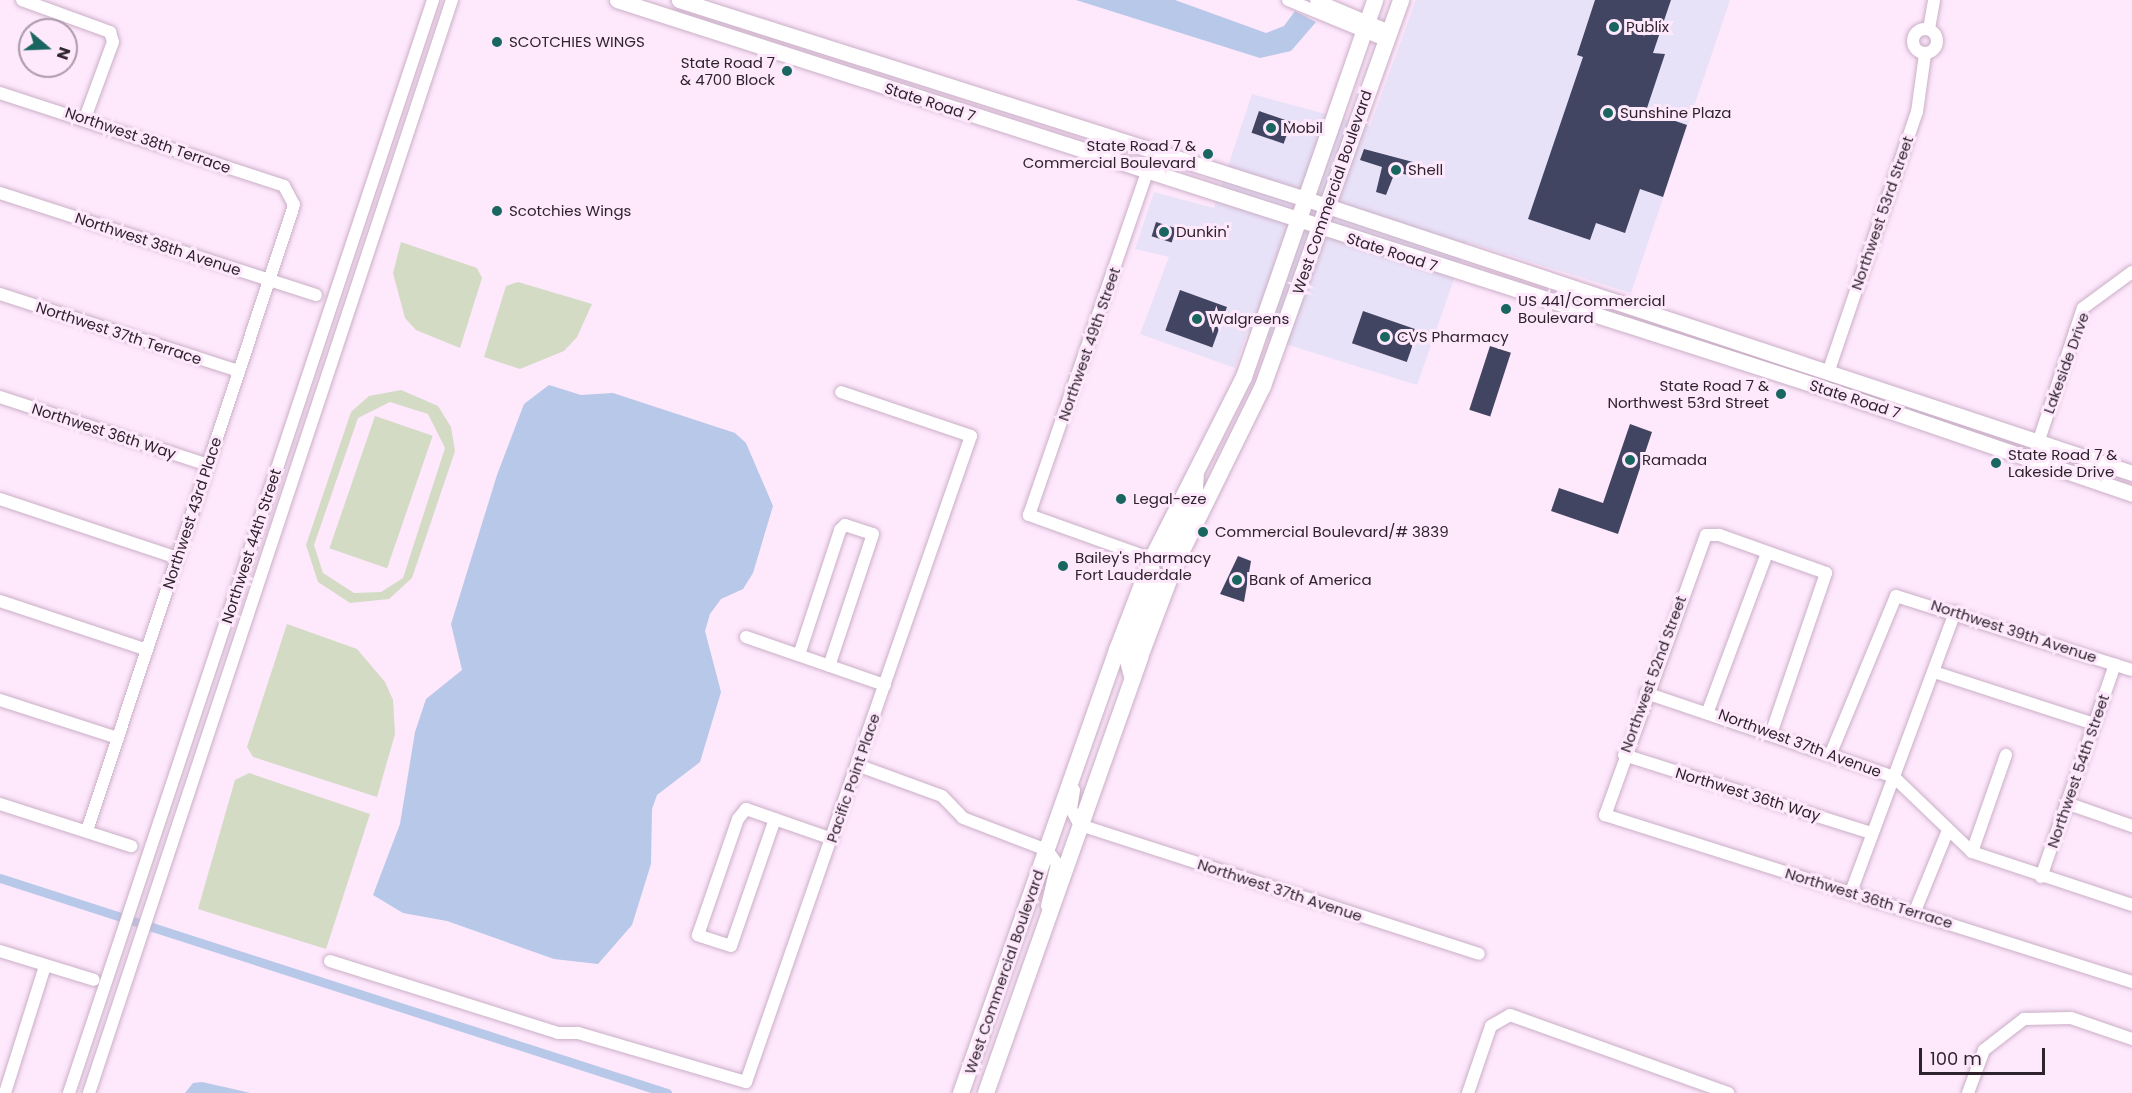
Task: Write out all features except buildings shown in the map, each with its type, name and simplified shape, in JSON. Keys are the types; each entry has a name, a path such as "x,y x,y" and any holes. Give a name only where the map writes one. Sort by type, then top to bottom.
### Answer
{"highway":[{"name":"West Commercial Boulevard","path":"961,1093 1152,559 1244,377 1363,27 1375,0"},
{"name":"West Commercial Boulevard","path":"986,1093 1131,680 1170,579 1263,386 1321,229 1385,35 1401,0"}],"main road":[{"name":"State Road 7","path":"617,0 1298,222 1823,388 2132,494"},
{"name":"State Road 7","path":"679,0 1654,312 2132,473"},
{"path":"1622,326 1637,314 1654,312"},
{"path":"1797,381 1813,380 1829,370"},
{"path":"1823,388 1860,380"},
{"path":"2015,453 2039,440"}],"street":[{"path":"22,0 110,32 113,42 85,118"},
{"name":"Northwest 44th Street","path":"69,1093 98,985 120,941 433,0"},
{"name":"Northwest 44th Street","path":"89,1093 452,0"},
{"path":"1316,0 1363,27"},
{"path":"1929,29 1913,38 1914,47 1925,54 1938,42 1929,29 1934,0"},
{"path":"1290,2 1325,19 1363,27 1385,35"},
{"name":"Northwest 53rd Street","path":"1829,370 1917,112 1925,54"},
{"name":"Northwest 38th Terrace","path":"0,93 85,118 284,186 291,194"},
{"name":"Northwest 49th Street","path":"1147,173 1029,515 1152,559"},
{"name":"Northwest 38th Avenue","path":"0,193 316,295"},
{"name":"Northwest 43rd Place","path":"87,831 294,205 291,194"},
{"name":"Lakeside Drive","path":"2039,440 2083,308 2132,272"},
{"name":"Northwest 37th Terrace","path":"0,294 239,371"},
{"name":"Pacific Point Place","path":"330,961 558,1033 578,1033 746,1082 972,436 841,392"},
{"name":"Northwest 36th Way","path":"0,397 208,465"},
{"name":"West Commercial Boulevard","path":"1170,579 1168,555 1200,484 1197,468"},
{"path":"0,499 177,558"},
{"path":"799,655 840,530 845,525 873,534 829,666"},
{"name":"Northwest 52nd Street","path":"1605,815 1646,693 1706,535 1719,535 1767,553"},
{"path":"1708,711 1767,553 1826,573 1772,731"},
{"name":"West Commercial Boulevard","path":"1131,680 1126,661 1155,580 1152,559"},
{"name":"Northwest 39th Avenue","path":"1831,753 1896,596 1955,612 2132,670"},
{"path":"0,601 147,650"},
{"path":"1851,892 1955,612"},
{"path":"746,637 885,685"},
{"name":"Northwest 54th Street","path":"2041,877 2115,664"},
{"path":"1934,672 2094,724"},
{"name":"Northwest 37th Avenue","path":"1646,693 1772,731 1894,777 1972,852 2041,877 2132,905"},
{"path":"0,700 118,738"},
{"name":"Northwest 36th Way","path":"1624,755 1872,833"},
{"path":"1972,852 2006,755"},
{"path":"857,765 942,796 963,818 1047,850"},
{"name":"West Commercial Boulevard","path":"1076,767 1071,809 1080,825"},
{"path":"2066,803 2132,826"},
{"path":"0,804 131,846"},
{"path":"775,819 730,946 698,935 738,819 746,809 832,838"},
{"name":"Northwest 36th Terrace","path":"1605,815 1915,911 2132,982"},
{"name":"Northwest 37th Avenue","path":"1080,825 1479,954"},
{"path":"1915,911 1948,830"},
{"name":"West Commercial Boulevard","path":"1047,850 1057,864 1046,901 1049,914"},
{"path":"0,951 122,995"},
{"path":"5,1093 45,966"},
{"path":"1468,1093 1496,1018 1529,1020 1728,1093"},
{"path":"1968,1093 1984,1050 2024,1019 2071,1018 2132,1039"}],"shaded area":[{"path":"1416,0 1730,0 1631,293 1467,242 1417,385 1247,332 1235,368 1140,334 1169,257 1135,249 1154,192 1214,208 1252,94 1370,126"}],"green space":[{"path":"401,242 477,268 482,278 460,348 416,330 405,318 393,273"},
{"path":"518,282 592,304 577,337 564,351 520,369 484,357 506,286"},
{"path":"401,390 438,406 451,427 455,451 412,578 389,599 350,603 318,582 306,545 351,412 369,396","holes":["390,402 428,414 445,448 403,578 381,592 354,593 323,573 314,545 358,418"]},
{"path":"375,416 433,436 387,568 329,548"},
{"path":"287,624 357,649 385,682 393,700 395,734 377,797 253,757 247,747"},
{"path":"249,773 370,814 326,949 198,909 235,780"}],"water":[{"path":"1076,0 1175,0 1266,33 1284,26 1295,11 1316,22 1291,51 1260,58"},
{"path":"549,385 581,395 613,393 735,433 746,443 773,506 753,573 743,589 721,599 710,614 705,631 721,692 700,762 657,795 652,809 651,864 632,925 598,964 554,959 447,921 403,913 373,895 400,824 415,732 426,699 462,670 451,624 497,475 524,404"},
{"path":"202,1082 250,1093 185,1093 193,1083"}],"waterway":[{"path":"0,878 667,1093"}],"place":[{"name":"Publix","path":"1614,27"},
{"name":"SCOTCHIES WINGS","path":"497,42"},
{"name":"State Road 7 & 4700 Block","path":"787,71"},
{"name":"Sunshine Plaza","path":"1608,113"},
{"name":"Mobil","path":"1271,128"},
{"name":"State Road 7 & Commercial Boulevard","path":"1208,154"},
{"name":"Shell","path":"1396,170"},
{"name":"Scotchies Wings","path":"497,211"},
{"name":"Dunkin'","path":"1164,232"},
{"name":"US 441/Commercial Boulevard","path":"1506,309"},
{"name":"Walgreens","path":"1197,319"},
{"name":"CVS Pharmacy","path":"1385,337"},
{"name":"State Road 7 & Northwest 53rd Street","path":"1781,394"},
{"name":"Ramada","path":"1630,460"},
{"name":"State Road 7 & Lakeside Drive","path":"1996,463"},
{"name":"Legal-eze","path":"1121,499"},
{"name":"Commercial Boulevard/# 3839","path":"1203,532"},
{"name":"Bailey's Pharmacy Fort Lauderdale","path":"1063,566"},
{"name":"Bank of America","path":"1237,580"}]}
